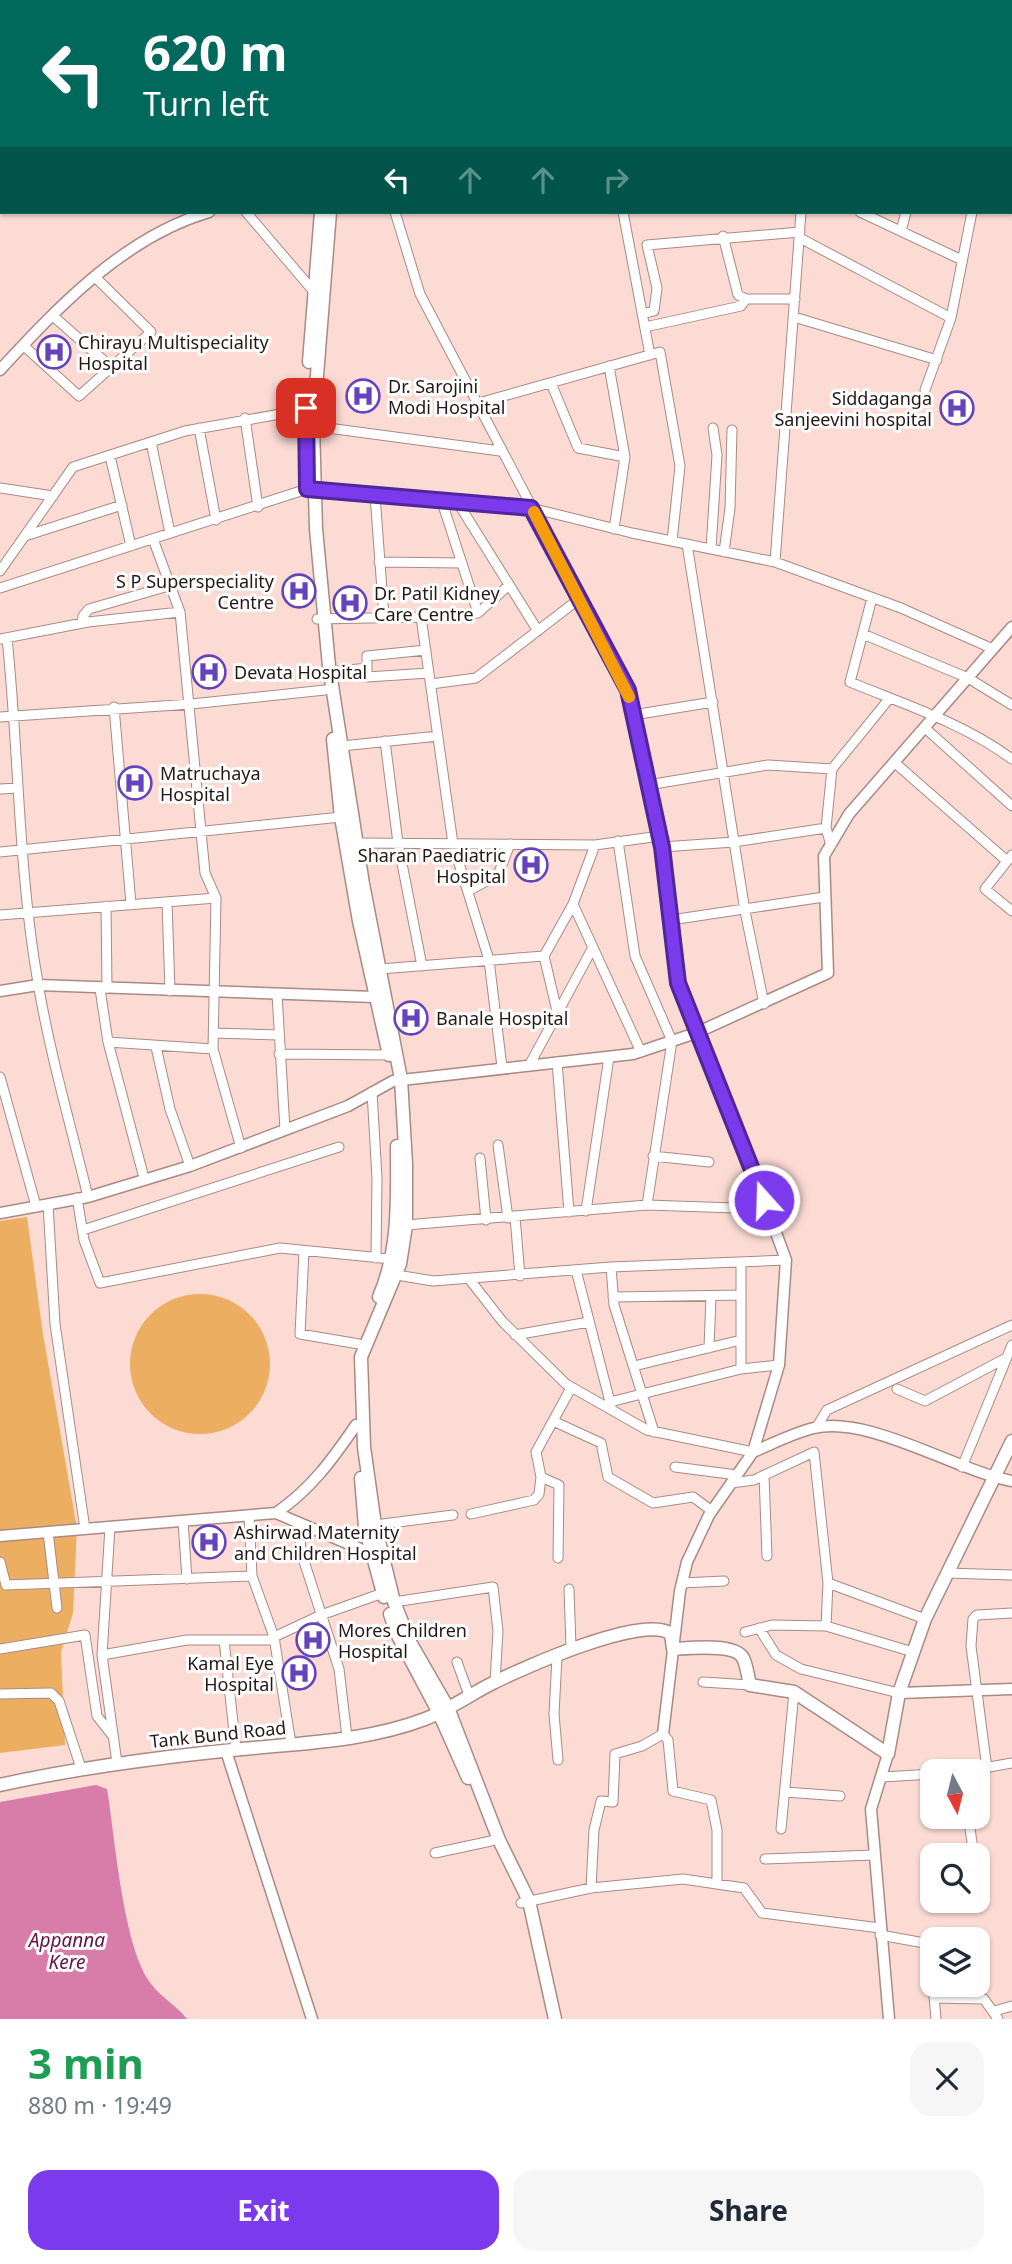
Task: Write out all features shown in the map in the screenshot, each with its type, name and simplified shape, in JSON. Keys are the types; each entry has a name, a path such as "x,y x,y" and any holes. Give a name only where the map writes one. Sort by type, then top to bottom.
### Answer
{"main road":[{"path":"319,293 321,214"},
{"path":"330,214 312,374 310,490 341,817 374,997 397,1080 398,1117 397,1222 392,1274 359,1344 355,1363 356,1425 365,1527 370,1553 396,1632 443,1711 491,1841 525,1902 549,2019"},
{"path":"310,408 313,426 310,490"},
{"path":"321,619 330,672 329,690 342,746 356,843 380,969 397,1080 406,1164 406,1225 392,1274 368,1338 360,1371 364,1447 375,1525 394,1602 525,1902 555,2019"},
{"path":"571,1647 620,1634 657,1629 671,1634 673,1649 719,1648 738,1652 750,1685 794,1692 888,1754 899,1693 925,1619 1012,1441"},
{"name":"Tank Bund Road","path":"0,1785 81,1768 347,1737 404,1727 443,1711 495,1682 557,1657 571,1647"}],"street":[{"path":"0,370 118,256 200,214"},
{"path":"248,214 319,293"},
{"path":"396,214 420,294 475,404 628,690 662,847 678,983 696,1033 736,1124 786,1260 779,1365 753,1452 712,1511 693,1546 682,1583 663,1734 668,1740 673,1791 711,1800 717,1830 717,1884"},
{"path":"623,214 650,355"},
{"path":"775,562 801,214"},
{"path":"864,214 962,260"},
{"path":"901,231 905,214"},
{"path":"925,390 951,318 972,214"},
{"path":"642,314 654,311 657,288 647,245 723,236 800,235 951,318"},
{"path":"723,236 738,295 746,299 795,299"},
{"path":"23,345 79,396 151,332 95,277"},
{"path":"645,327 741,306 746,299"},
{"path":"53,316 111,367"},
{"path":"794,317 937,360"},
{"path":"475,404 660,352 680,466 672,541"},
{"path":"609,366 625,457 614,529"},
{"path":"551,383 578,448 625,457"},
{"path":"1,569 73,467 199,428 310,408"},
{"path":"245,418 258,507"},
{"path":"313,426 500,451"},
{"path":"199,428 216,520"},
{"path":"711,549 717,455 713,428"},
{"path":"724,552 730,508 732,430"},
{"path":"151,442 170,534"},
{"path":"110,456 131,546"},
{"path":"0,488 53,496"},
{"path":"0,588 310,490 531,508 614,529 775,562 872,598 993,649"},
{"path":"375,495 384,617"},
{"path":"442,502 478,613"},
{"path":"458,503 538,631"},
{"path":"25,536 122,505"},
{"path":"153,539 180,612 191,704 205,873 216,898 213,1049 241,1148"},
{"path":"687,544 745,911 764,1004"},
{"path":"379,562 462,563"},
{"path":"82,623 83,616 89,610 172,585"},
{"path":"321,619 478,613 508,586"},
{"path":"872,598 850,682 935,715 986,740 1012,759"},
{"path":"431,684 476,678 579,599"},
{"path":"180,612 82,623 4,639 15,715 21,850 38,985 83,1198 83,1230 100,1283 280,1248 392,1259"},
{"path":"421,617 453,844 489,960 502,1067"},
{"path":"0,1213 83,1198 190,1166 348,1106 397,1080 641,1052 696,1033 828,973 824,856 830,842 894,762 993,649 1008,641 1012,626"},
{"path":"863,634 968,678 1012,705"},
{"path":"426,650 367,656 367,677 429,673"},
{"path":"330,672 367,668"},
{"path":"0,716 191,704 329,690"},
{"path":"830,842 826,828 832,769 889,699"},
{"path":"633,715 713,702"},
{"path":"114,707 131,904"},
{"path":"925,728 1012,806"},
{"path":"342,746 438,736"},
{"path":"385,741 398,843 422,965"},
{"path":"894,762 1010,858 985,889 1012,911"},
{"path":"648,785 768,765 832,769"},
{"path":"0,789 18,788"},
{"path":"0,852 202,834 341,817"},
{"path":"662,847 734,842 826,828"},
{"path":"356,843 595,845 660,836"},
{"path":"618,841 635,956 672,1041 647,1205"},
{"path":"468,891 498,876 510,844"},
{"path":"557,1011 544,956 573,904 595,845"},
{"path":"671,920 745,911 824,897"},
{"path":"0,915 216,898"},
{"path":"167,902 170,991"},
{"path":"573,904 641,1052"},
{"path":"106,906 104,988 108,1042 144,1178"},
{"path":"530,1064 592,949"},
{"path":"380,969 544,956"},
{"path":"0,991 38,985 374,997"},
{"path":"277,994 285,1130"},
{"path":"214,1033 278,1035"},
{"path":"108,1042 213,1049"},
{"path":"156,1047 170,1109 190,1166"},
{"path":"279,1054 389,1055"},
{"path":"586,1211 609,1057"},
{"path":"557,1062 569,1212"},
{"path":"0,1077 42,1205 55,1324 85,1529"},
{"path":"372,1092 377,1178 376,1258"},
{"path":"498,1145 520,1276"},
{"path":"83,1230 339,1147"},
{"path":"653,1156 709,1162"},
{"path":"480,1158 486,1220"},
{"path":"406,1225 647,1205 767,1209"},
{"path":"304,1251 300,1334 359,1344"},
{"path":"392,1274 433,1282 611,1267 741,1264 786,1260"},
{"path":"741,1264 741,1369"},
{"path":"611,1267 613,1297 654,1432"},
{"path":"576,1270 611,1406"},
{"path":"470,1280 515,1335 571,1388 611,1406 654,1432 753,1452 816,1427 861,1429 962,1467 1012,1481"},
{"path":"613,1297 741,1295"},
{"path":"709,1348 711,1296"},
{"path":"515,1335 589,1322"},
{"path":"816,1427 827,1410 1012,1325"},
{"path":"634,1367 741,1340"},
{"path":"962,1467 1012,1345"},
{"path":"897,1389 925,1401 1006,1358"},
{"path":"611,1406 642,1392 741,1369 779,1365"},
{"path":"471,1514 534,1500 539,1494 541,1477 536,1452 571,1388"},
{"path":"553,1420 601,1443 608,1477 653,1503 693,1497 712,1511"},
{"path":"0,1536 276,1513 302,1496 321,1476 356,1425"},
{"path":"675,1467 734,1479 764,1475 814,1452 828,1583 825,1626"},
{"path":"764,1475 768,1556"},
{"path":"541,1477 559,1485 558,1558"},
{"path":"276,1513 370,1553"},
{"path":"249,1515 252,1576 274,1638 291,1744"},
{"path":"375,1525 453,1515"},
{"path":"183,1521 187,1580"},
{"path":"299,1524 301,1552 339,1669 347,1737"},
{"path":"110,1527 102,1655 117,1763"},
{"path":"48,1532 57,1608"},
{"path":"0,1562 4,1584 106,1583 252,1576"},
{"path":"946,1573 1012,1575"},
{"path":"682,1583 724,1581"},
{"path":"828,1583 925,1619"},
{"path":"394,1602 493,1587 498,1631 495,1682"},
{"path":"569,1589 571,1647"},
{"path":"102,1655 187,1640 274,1638 321,1615 383,1593"},
{"path":"986,1759 971,1646 974,1615 1012,1614"},
{"path":"746,1632 772,1625 825,1626 913,1652"},
{"path":"759,1628 776,1655 801,1669 899,1693 1012,1689"},
{"path":"0,1649 86,1635 97,1716 113,1736"},
{"path":"224,1640 231,1750 312,2019"},
{"path":"557,1657 554,1714 558,1760"},
{"path":"457,1662 469,1695"},
{"path":"703,1682 750,1685"},
{"path":"781,1829 794,1692"},
{"path":"0,1694 51,1693 60,1701 81,1768"},
{"path":"591,1888 594,1830 601,1801 612,1802 615,1754 642,1746 663,1734"},
{"path":"888,1754 871,1809 889,2019"},
{"path":"990,1768 1012,1763"},
{"path":"1001,1765 1012,1773"},
{"path":"882,1777 920,1775"},
{"path":"785,1792 840,1796"},
{"path":"435,1853 491,1841"},
{"path":"765,1859 874,1854"},
{"path":"525,1902 591,1888 683,1879 744,1888 762,1913 920,1941"},
{"path":"936,2019 934,1998 984,1999 996,2015 1012,2007"}],"shaded area":[{"path":"27,1217 43,1334 77,1528 73,1613 61,1652 65,1745 0,1753 0,1221"},
{"path":"200,1294 227,1299 250,1314 265,1337 270,1364 265,1391 250,1414 227,1429 200,1434 173,1429 150,1414 135,1391 130,1364 135,1337 150,1314 173,1299"}],"water":[{"name":"Appanna Kere","path":"96,1785 107,1789 127,1920 142,1968 156,1990 187,2019 0,2019 0,1802"}],"slow traffic":[{"path":"534,512 628,690 629,697"}],"place":[{"name":"Chirayu Multispeciality Hospital","path":"54,352"},
{"name":"Dr. Sarojini Modi Hospital","path":"363,396"},
{"name":"Siddaganga Sanjeevini hospital","path":"957,408"},
{"name":"S P Superspeciality Centre","path":"299,591"},
{"name":"Dr. Patil Kidney Care Centre","path":"350,603"},
{"name":"Devata Hospital","path":"209,672"},
{"name":"Matruchaya Hospital","path":"135,783"},
{"name":"Sharan Paediatric Hospital","path":"531,865"},
{"name":"Banale Hospital","path":"411,1018"},
{"name":"Ashirwad Maternity and Children Hospital","path":"209,1542"},
{"name":"Mores Children Hospital","path":"313,1640"},
{"name":"Kamal Eye Hospital","path":"299,1673"}],"route":[{"path":"306,408 307,489 531,508 628,690 662,847 678,983 764,1200"}]}
